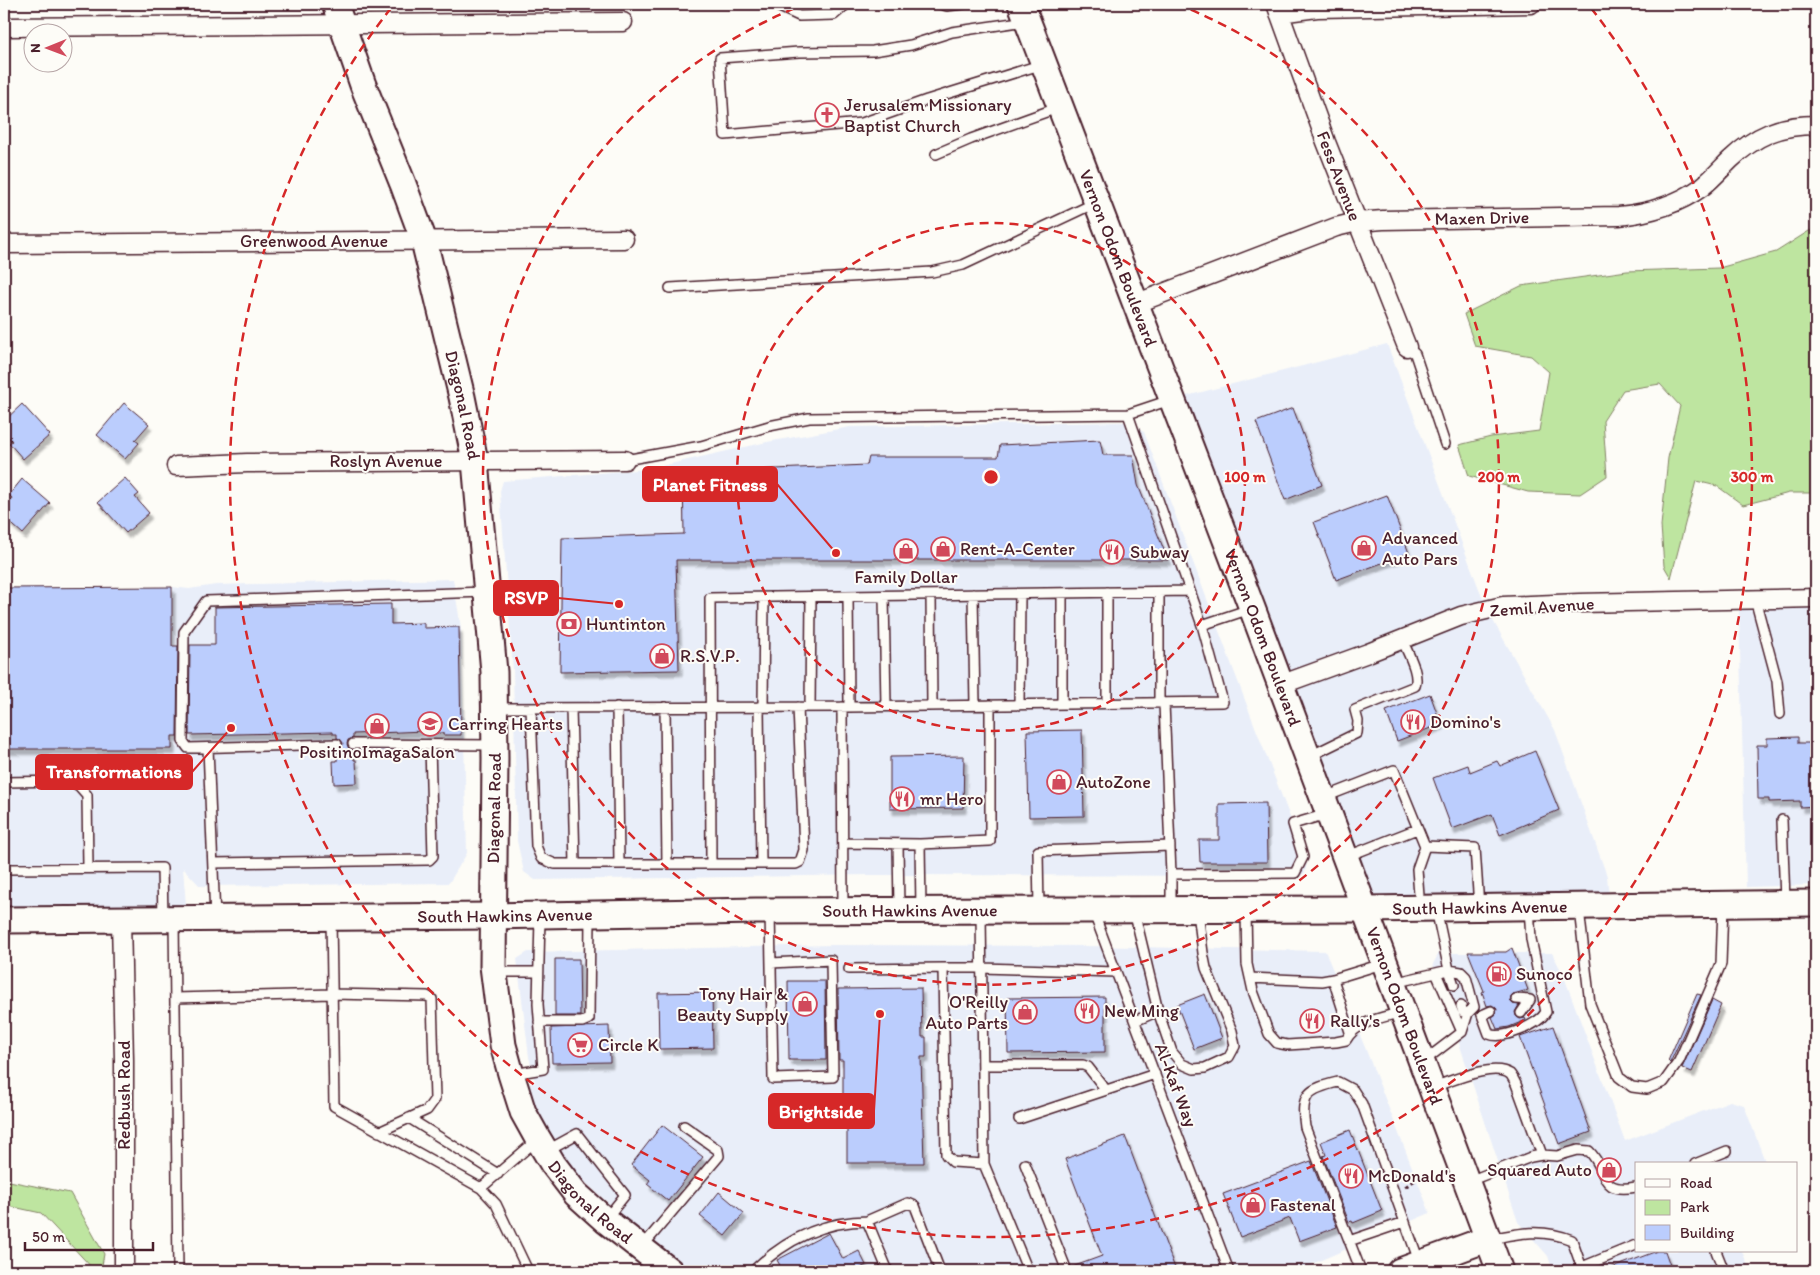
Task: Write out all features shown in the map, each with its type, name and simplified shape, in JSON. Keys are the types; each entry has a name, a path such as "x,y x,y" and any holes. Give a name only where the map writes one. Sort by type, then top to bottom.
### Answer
{"street":[{"path":"1278,9 1531,4"},
{"name":"Fess Avenue","path":"1278,9 1357,222 1407,347"},
{"name":"Vernon Odom Boulevard","path":"1024,12 1252,608 1500,1271"},
{"path":"4,27 339,13 623,22"},
{"name":"Diagonal Road","path":"339,13 363,85 424,241 462,397 475,461 494,672 494,972 502,1036 511,1074 523,1112 542,1145 576,1194 605,1220 670,1271"},
{"name":"Maxen Drive","path":"1135,304 1336,227 1357,222 1640,214 1669,205 1703,186 1739,151 1754,140 1789,126 1816,125"},
{"name":"Greenwood Avenue","path":"4,244 624,239"},
{"name":"Roslyn Avenue","path":"176,466 247,463 625,460"},
{"name":"Zemil Avenue","path":"1280,685 1461,616 1503,606 1816,598"},
{"name":"South Hawkins Avenue","path":"4,920 493,916 770,911 1365,909 1816,904"},
{"name":"Redbush Road","path":"121,919 124,1060 124,1271"},
{"path":"1410,1268 1488,1239"}],"lane":[{"path":"773,4 799,16 834,15 847,4"},
{"path":"940,4 947,6 962,4"},
{"path":"1024,12 911,45 873,51 799,52 720,58 725,135 862,123 927,100 1044,64"},
{"path":"936,154 971,139 1060,107"},
{"path":"670,288 932,272 963,265 1096,202"},
{"path":"1407,347 1415,354 1445,444"},
{"path":"625,460 701,446 769,426 809,418 1128,414 1172,400"},
{"path":"494,708 846,707 1223,702 1202,624 1128,414"},
{"path":"711,864 710,598 1190,591"},
{"path":"337,744 188,748 184,741 184,632 206,601 487,592"},
{"path":"1107,592 1107,703"},
{"path":"1159,592 1171,909"},
{"path":"1062,593 1062,704"},
{"path":"973,594 975,705"},
{"path":"1019,704 1020,594"},
{"path":"931,595 932,706"},
{"path":"843,911 848,596"},
{"path":"884,596 886,706"},
{"path":"810,707 811,597"},
{"path":"761,864 761,707 764,598"},
{"path":"1754,599 1776,681 1780,714"},
{"path":"1202,624 1252,608"},
{"path":"1307,757 1357,733 1358,721 1355,710 1415,686 1416,674 1402,639"},
{"path":"843,844 920,844 990,841 990,705"},
{"path":"665,707 666,864"},
{"path":"531,708 536,846 541,858 555,864 796,864 800,862 803,856 798,707"},
{"path":"571,708 575,864"},
{"path":"617,708 619,864"},
{"path":"353,744 495,745"},
{"path":"213,863 429,860 433,856 430,746"},
{"path":"208,748 215,918"},
{"path":"1171,874 1295,873 1303,857 1293,824 1394,770 1425,846 1417,869 1428,908 1457,983"},
{"path":"4,782 69,782 79,786 87,795 88,868"},
{"path":"1782,820 1785,904"},
{"path":"1346,857 1418,829"},
{"path":"898,844 910,911"},
{"path":"910,911 920,844"},
{"path":"1039,910 1038,850 1170,846"},
{"path":"1425,846 1475,848 1479,907"},
{"path":"4,869 162,868 169,918 175,998 178,1271"},
{"path":"1578,906 1590,1004 1619,1077 1632,1088 1647,1089 1664,1082 1679,1061 1721,964 1723,904"},
{"path":"1491,1011 1482,1015 1489,1034 1501,1036 1533,1024 1542,1018 1546,1012 1531,939 1529,907"},
{"path":"1134,910 1158,1011 1172,1052 1182,1064 1194,1069 1205,1068 1229,1057 1235,1046 1232,1031 1206,968 1198,909"},
{"path":"1246,909 1247,964 1253,992 1268,1034 1277,1043 1287,1045 1346,1040 1350,1032 1358,1026 1403,1012"},
{"path":"981,910 984,1164 1028,1271"},
{"name":"Al-Kaf Way","path":"1093,910 1229,1271"},
{"path":"770,911 773,1079 834,1077 831,960 771,963"},
{"path":"539,1022 582,1022 589,1019 590,914"},
{"path":"511,1074 543,1069 539,1022 538,972 540,915"},
{"path":"331,917 334,1106 481,1188 496,1204 528,1271"},
{"path":"943,968 946,1155 953,1162 984,1164"},
{"path":"849,969 982,968 1116,972"},
{"path":"1250,978 1322,981 1389,973 1436,973 1452,970 1461,972 1466,978 1474,1007 1465,1008 1464,1027"},
{"path":"494,972 538,972"},
{"path":"1436,973 1464,1027"},
{"path":"1333,979 1350,1032"},
{"path":"175,998 332,994 427,996 432,999 435,1099 427,1110 379,1132"},
{"path":"1516,1000 1530,1000 1542,994"},
{"path":"1521,1013 1530,1000"},
{"path":"1135,1021 1158,1011"},
{"path":"1422,1062 1464,1027 1496,1024"},
{"path":"983,1065 1088,1067 1106,1090"},
{"path":"1431,1087 1484,1071 1496,1070 1510,1075 1516,1084 1542,1155"},
{"path":"1019,1120 1155,1074"},
{"path":"1361,1271 1304,1127 1303,1112 1306,1097 1318,1086 1338,1082 1353,1090 1362,1104 1405,1222 1410,1268"},
{"path":"409,1118 498,1174"},
{"path":"641,1247 719,1156 718,1150 684,1126"},
{"path":"481,1188 498,1174 542,1145 577,1134 625,1195 605,1220"},
{"path":"1466,1182 1531,1157 1542,1155 1556,1156 1578,1150 1589,1151 1597,1158 1605,1180 1612,1187 1623,1189 1635,1187"},
{"path":"1700,1162 1727,1151"},
{"path":"1025,1164 1067,1271"},
{"path":"753,1271 783,1245 827,1225 868,1221 908,1203 915,1206 940,1271"},
{"path":"868,1221 888,1271"},
{"path":"1349,1241 1405,1222"},
{"path":"1488,1239 1530,1232 1558,1234 1572,1240 1582,1269 1635,1245"},
{"path":"1716,1252 1724,1271"}],"shaded area":[{"path":"1387,344 1487,610 1555,730 1607,876 1610,906 1365,909 1171,400"},
{"path":"1125,422 1144,432 1307,861 1305,873 1300,876 872,875 535,880 524,872 517,841 513,671 500,491 503,481 648,469 767,442 850,427"},
{"path":"453,579 461,628 467,853 449,883 200,886 183,868 187,918 4,920 4,588 172,587 189,589 216,585"},
{"path":"1816,608 1816,885 1746,887 1739,610"},
{"path":"834,945 1088,946 1325,951 1430,1213 1312,1264 1314,1271 684,1271 557,1155 523,1086 535,1082 529,1057 517,959 528,952"},
{"path":"1439,953 1552,953 1563,974 1625,1141 1730,1101 1744,1105 1765,1162 1635,1162 1635,1252 1742,1252 1750,1271 1553,1271 1548,1256 1518,1222 1433,964"}],"green space":[{"path":"1816,230 1816,493 1789,493 1743,505 1717,486 1696,481 1671,578 1664,566 1661,526 1668,458 1680,406 1660,384 1623,390 1603,421 1607,476 1580,494 1528,492 1469,476 1459,445 1491,437 1539,431 1549,372 1531,356 1475,346 1464,314 1521,286 1627,271 1719,268 1776,252 1809,231"},
{"path":"4,1180 70,1193 104,1254 101,1271 95,1271 41,1213 4,1205"}],"building":[{"path":"124,403 149,424 135,440 139,443 125,459 97,435"},
{"path":"22,404 50,435 23,459 9,443 12,441 4,432 4,421"},
{"path":"1293,408 1322,485 1285,500 1256,422"},
{"path":"1100,440 1103,455 1133,455 1138,485 1168,560 676,560 679,670 560,672 562,538 684,534 683,473 867,465 869,457 998,457 1000,445"},
{"path":"125,478 139,494 135,497 149,513 126,533 98,502"},
{"path":"22,479 50,503 23,534 4,517 4,508 12,498 9,495"},
{"path":"1387,495 1409,553 1336,580 1314,522"},
{"path":"172,587 172,646 178,646 177,736 172,736 172,749 4,749 4,588"},
{"path":"391,604 391,624 424,623 424,628 459,627 461,735 424,733 424,731 353,734 353,738 348,740 347,744 349,749 353,750 354,760 356,760 357,783 334,784 333,761 337,761 337,750 342,747 343,743 337,738 337,734 333,734 333,732 189,735 190,645 215,645 215,607"},
{"path":"1430,694 1441,724 1397,741 1386,711"},
{"path":"1082,730 1084,816 1029,817 1027,731"},
{"path":"1798,737 1798,743 1816,743 1816,806 1800,807 1800,801 1769,802 1769,799 1758,799 1757,745 1767,745 1767,738"},
{"path":"1535,751 1559,810 1500,835 1492,814 1452,829 1433,778 1468,765 1470,772 1497,761 1500,766"},
{"path":"964,756 963,808 890,809 890,757"},
{"path":"1266,803 1267,862 1200,862 1199,840 1219,840 1219,804"},
{"name":"Sunoco","path":"1512,948 1528,990 1513,994 1510,1001 1513,1004 1519,1005 1515,1012 1516,1016 1526,1020 1509,1027 1497,1029 1492,1017 1496,1014 1497,1009 1492,1005 1487,1006 1482,992 1484,991 1468,952 1506,952"},
{"path":"555,959 579,959 580,1016 555,1016"},
{"path":"788,981 825,981 826,1060 789,1060"},
{"path":"921,988 922,1037 926,1037 926,1057 921,1057 924,1163 847,1163 847,1112 843,1112 843,1060 839,1060 838,989"},
{"path":"712,992 713,1048 659,1049 658,993"},
{"path":"1205,994 1222,1038 1194,1049 1177,1005"},
{"path":"1697,994 1701,995 1670,1063 1668,1061"},
{"path":"1105,997 1105,1052 1008,1053 1007,998"},
{"path":"1712,1000 1721,1005 1692,1072 1682,1068"},
{"name":"Circle K","path":"609,1026 610,1062 552,1063 551,1028"},
{"path":"1553,1026 1591,1132 1559,1144 1520,1037"},
{"path":"662,1125 703,1157 668,1201 647,1184 650,1180 631,1165"},
{"name":"McDonald's","path":"1350,1130 1382,1211 1353,1223 1352,1221 1349,1222 1323,1156 1326,1155 1321,1142"},
{"path":"1125,1136 1176,1271 1073,1271 1072,1267 1102,1256 1065,1159"},
{"path":"1311,1161 1337,1227 1299,1241 1290,1218 1240,1237 1223,1194"},
{"path":"719,1192 744,1213 725,1236 700,1216"},
{"path":"829,1233 843,1259 859,1251 866,1265 855,1271 783,1271 777,1260"},
{"path":"1654,1252 1665,1252 1672,1271 1608,1271"}],"place":[{"name":"Jerusalem Missionary Baptist Church","path":"827,115"},
{"name":"Advanced Auto Pars","path":"1364,548"},
{"name":"Rent-A-Center","path":"943,549"},
{"name":"Family Dollar","path":"906,551"},
{"name":"Subway","path":"1112,552"},
{"name":"Planet Fitness","path":"836,553"},
{"name":"RSVP","path":"619,604"},
{"name":"Huntinton","path":"569,624"},
{"name":"R.S.V.P.","path":"662,656"},
{"name":"Domino's","path":"1413,722"},
{"name":"Carring Hearts","path":"430,724"},
{"name":"PositinoImagaSalon","path":"377,726"},
{"name":"Transformations","path":"231,728"},
{"name":"AutoZone","path":"1059,782"},
{"name":"mr Hero","path":"902,799"},
{"name":"Sunoco","path":"1499,974"},
{"name":"Tony Hair & Beauty Supply","path":"805,1004"},
{"name":"New Ming","path":"1087,1011"},
{"name":"O'Reilly Auto Parts","path":"1025,1012"},
{"name":"Brightside","path":"880,1014"},
{"name":"Rally's","path":"1312,1021"},
{"name":"Circle K","path":"580,1045"},
{"name":"Squared Auto","path":"1609,1170"},
{"name":"McDonald's","path":"1351,1176"},
{"name":"Fastenal","path":"1253,1205"}]}
